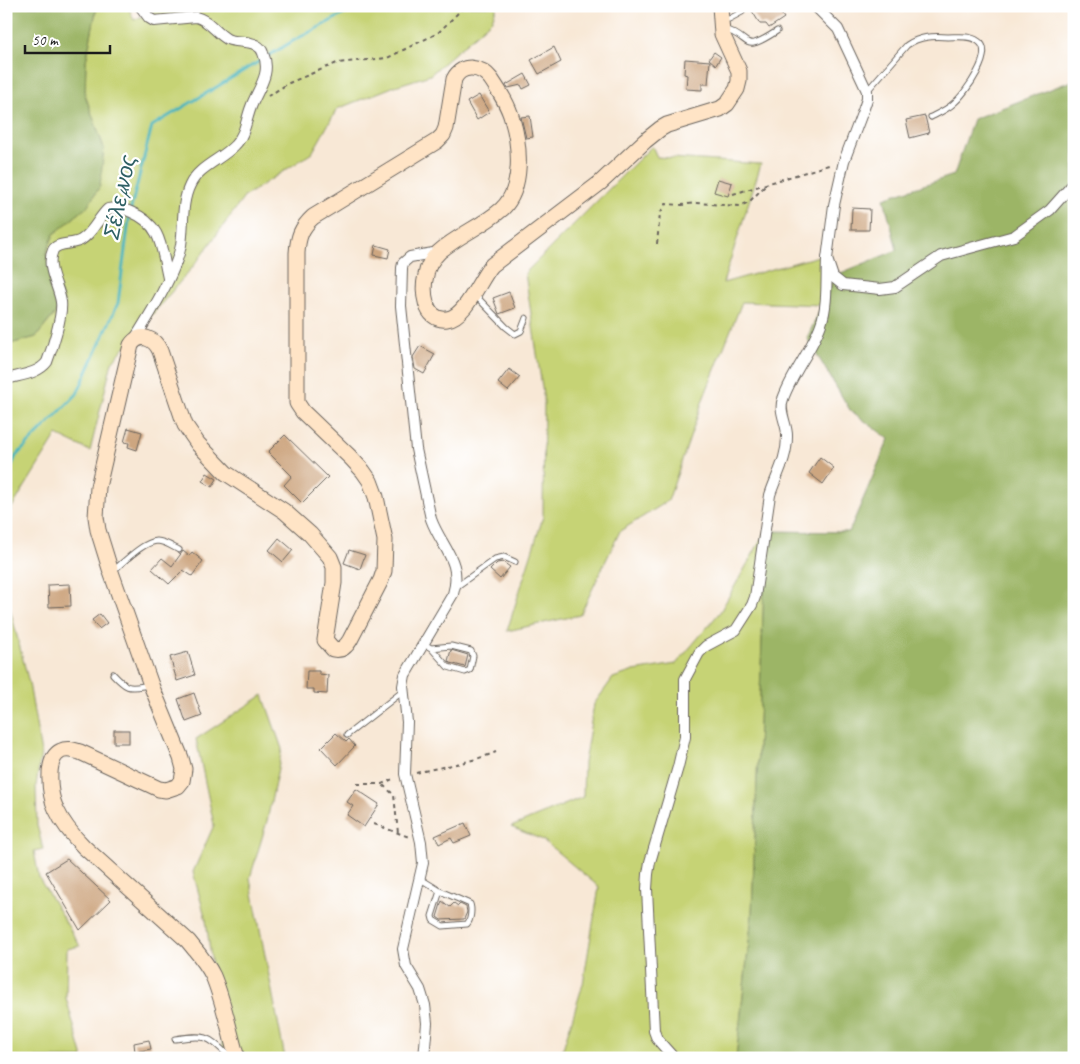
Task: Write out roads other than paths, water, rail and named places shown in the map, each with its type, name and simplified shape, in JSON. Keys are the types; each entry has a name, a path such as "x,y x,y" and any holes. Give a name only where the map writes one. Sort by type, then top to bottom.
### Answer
{"main road":[{"path":"236,1058 220,996 212,974 201,957 188,941 84,847 68,830 56,809 52,794 50,777 52,764 56,755 65,750 80,752 159,789 166,790 178,786 184,775 182,758 151,685 111,572 96,517 97,494 129,350 134,340 144,338 150,338 158,346 185,425 198,444 226,472 284,511 310,534 330,557 334,567 334,583 324,640 330,648 337,650 347,644 381,580 386,551 376,497 370,481 350,457 303,412 297,403 298,238 305,224 437,141 444,134 446,128 456,75 460,71 473,68 482,71 489,77 501,94 512,118 517,149 517,173 514,190 503,208 439,252 433,259 426,276 424,298 430,312 436,317 444,319 453,317 460,312 492,265 600,183 653,134 667,125 720,109 727,104 737,90 739,71 720,18"}],"street":[{"path":"134,340 154,306 177,259 181,246 186,195 189,186 195,175 236,145 243,133 251,106 264,79 267,63 262,49 258,45 226,38 207,22 196,17 154,21 149,18 140,6"},
{"path":"674,1058 657,1039 654,1030 647,889 650,862 685,738 684,686 687,674 702,649 736,630 755,597 770,495 774,482 782,468 788,436 782,404 823,320 827,259 834,206 844,161 867,99 867,91 838,29 815,6"},
{"path":"827,259 833,277 843,285 880,289 895,287 941,256 1020,233 1050,210 1074,183"},
{"path":"6,379 36,371 44,367 48,362 61,302 51,267 52,251 56,246 82,240 108,209 120,208 139,216 149,222 156,230 168,278"},
{"path":"424,1058 427,1023 425,1005 420,989 403,959 403,949 423,863 421,842 405,774 407,722 403,691 405,675 427,646 453,594 456,570 431,519 416,449 401,306 401,276 403,263 410,257 439,252"}],"lane":[{"path":"720,18 729,19 742,12"},
{"path":"720,18 731,31 750,44 762,41 777,30"},
{"path":"867,91 907,45 914,40 930,36 977,40 984,52 974,78 964,94 954,104 931,117"},
{"path":"473,294 515,334 521,331 526,318"},
{"path":"111,572 144,546 155,541 162,542 179,550"},
{"path":"455,587 495,559 504,557 515,562"},
{"path":"427,646 451,646 471,652 473,656 470,670 465,672 448,667 427,646"},
{"path":"113,674 128,688 151,685"},
{"path":"348,734 403,691"},
{"path":"419,878 440,891 470,904 471,909 467,924 443,926 433,920 432,916 440,891"},
{"path":"175,1039 198,1035 205,1037 212,1040 231,1058"}],"waterway":[{"name":"Σέλεμνος","path":"6,479 16,456 77,394 118,303 130,212 152,126 293,41 359,6"}]}
